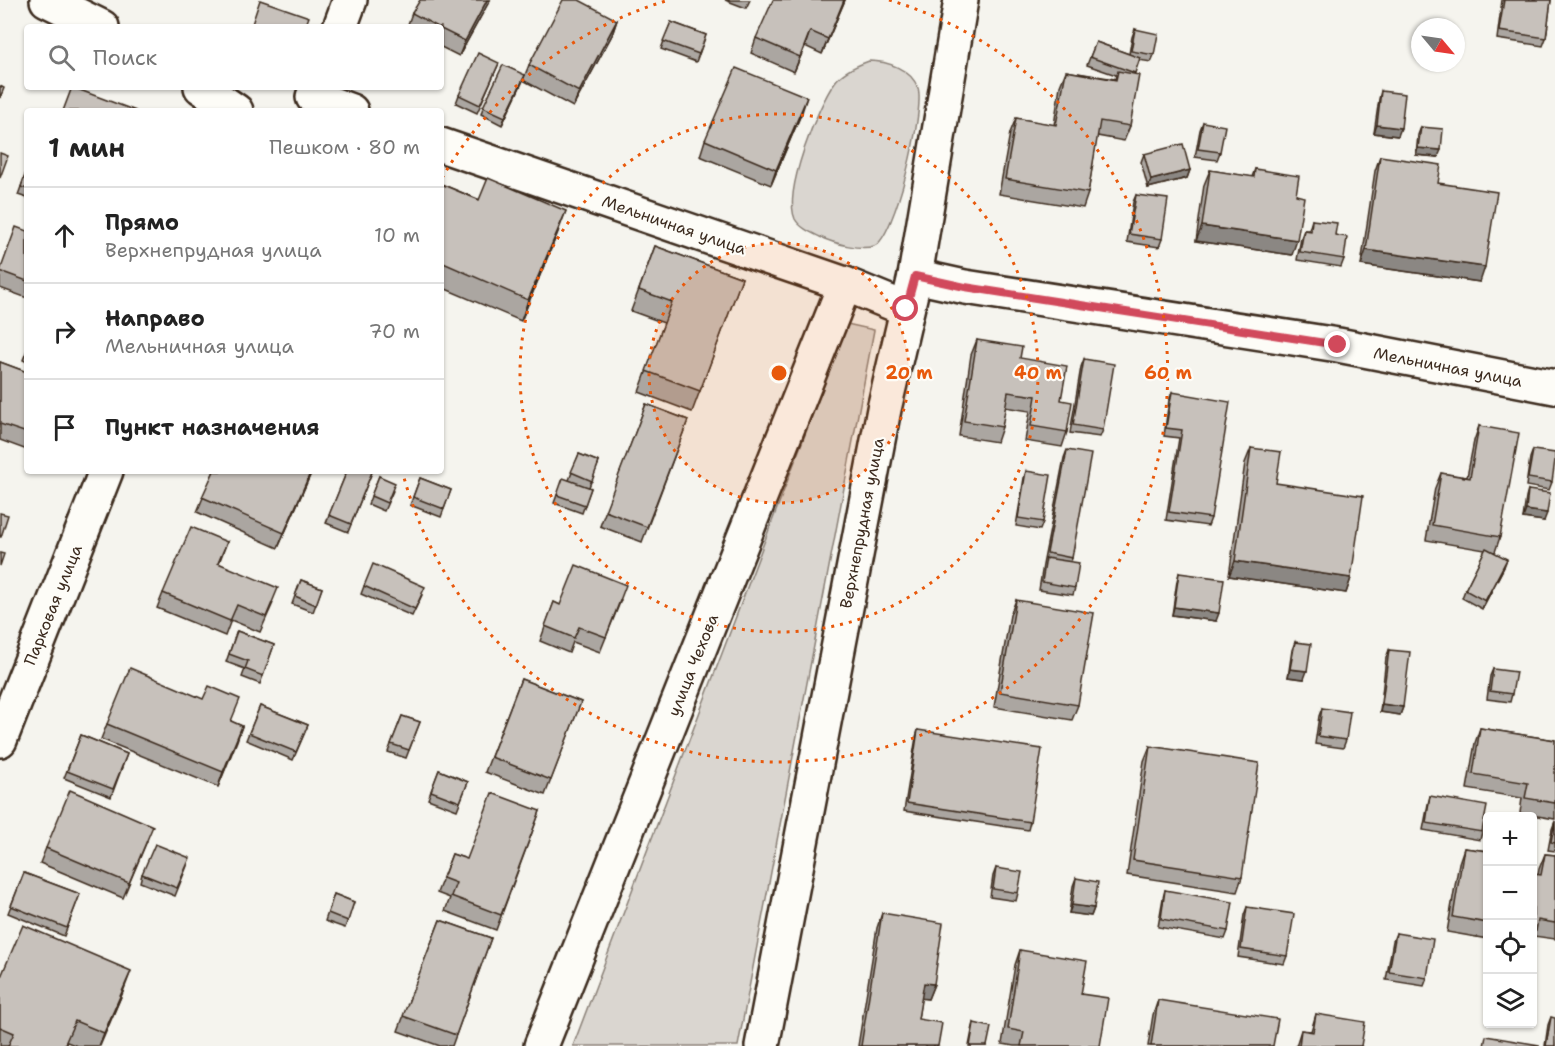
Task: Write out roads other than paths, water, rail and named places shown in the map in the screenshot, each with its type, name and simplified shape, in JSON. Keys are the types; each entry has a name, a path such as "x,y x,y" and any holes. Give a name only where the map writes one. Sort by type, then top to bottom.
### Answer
{"street":[{"path":"47,0 96,24"},
{"path":"341,24 350,0"},
{"name":"Верхнепрудная улица","path":"762,1046 906,309 915,276 961,0"},
{"path":"205,90 232,108"},
{"path":"307,98 341,108"},
{"name":"Мельничная улица","path":"444,146 845,284 906,309"},
{"name":"Мельничная улица","path":"915,276 977,289 1338,345 1555,387"},
{"name":"улица Чехова","path":"541,1046 845,284"},
{"name":"Парковая улица","path":"0,740 105,474"}]}
